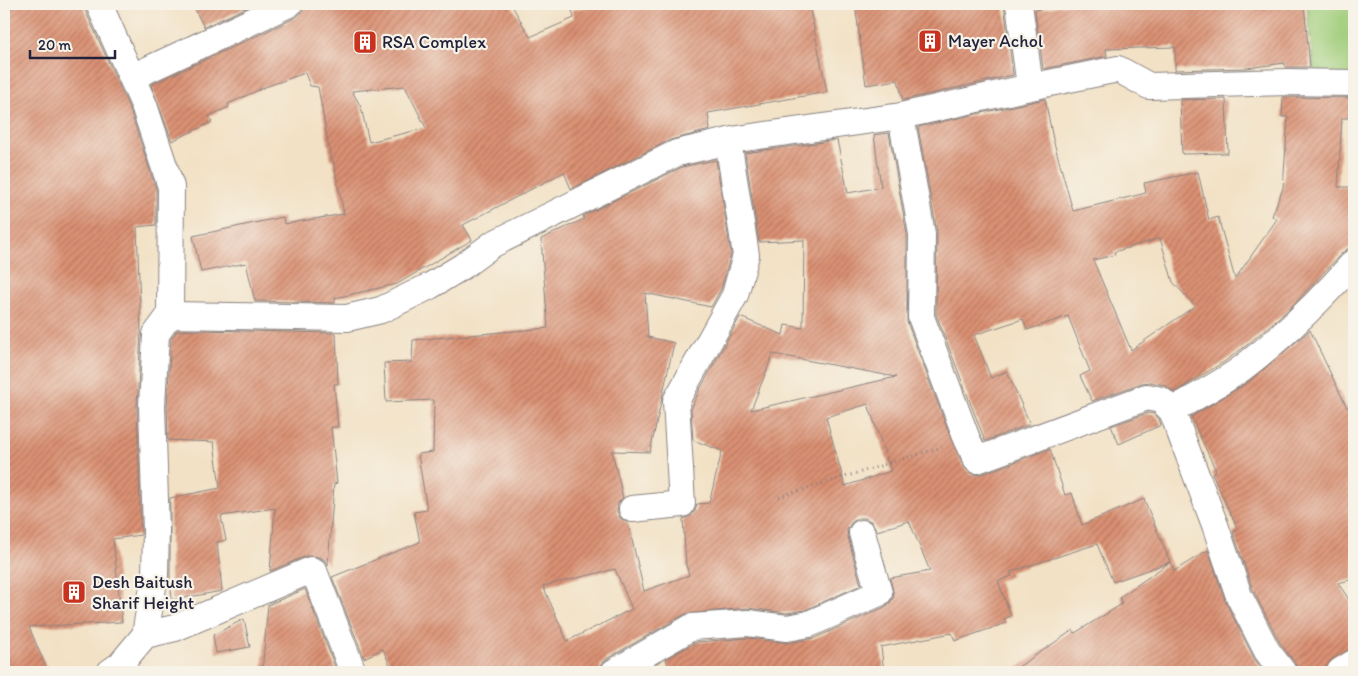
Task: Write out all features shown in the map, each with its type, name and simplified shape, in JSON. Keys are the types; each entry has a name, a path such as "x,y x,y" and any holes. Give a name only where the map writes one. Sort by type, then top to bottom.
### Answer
{"main road":[{"path":"1341,672 1354,664"}],"street":[{"path":"99,4 144,105 171,187 170,315 156,334 152,406 156,531 155,575 145,635 120,665 110,672"},
{"path":"132,77 289,4"},
{"path":"1019,4 1030,87"},
{"path":"170,315 347,318 380,310 430,286 463,266 493,244 677,153 728,141 901,116 1118,69 1148,86 1354,82"},
{"path":"901,116 922,234 920,317 967,439 977,460 1147,397 1161,400 1172,411 1215,525 1239,596 1267,651 1283,672"},
{"path":"632,509 682,504 676,401 735,295 746,255 728,141"},
{"path":"1172,411 1240,370 1326,294 1354,262"},
{"path":"614,672 692,626 748,623 787,628 809,624 879,593 862,533"},
{"path":"145,635 175,628 311,570 315,574 353,672"}],"path":[{"path":"779,497 967,439"}],"green space":[{"path":"1307,4 1354,4 1354,76 1314,77"}],"building":[{"path":"21,4 84,4 130,110 156,189 156,225 137,227 141,332 137,406 141,535 113,539 122,622 29,627 48,672 4,672 4,11"},
{"path":"192,4 254,4 204,27"},
{"path":"304,4 511,4 530,37 574,18 572,10 600,4 809,4 827,92 708,113 710,130 670,140 571,189 564,172 463,225 472,240 397,284 335,298 335,303 255,301 246,263 201,272 193,236 283,217 284,224 344,214 333,160 331,160 318,87 310,86 305,73 265,87 228,104 229,107 209,116 212,122 172,141 151,85 295,18 302,12","holes":["405,86 426,128 369,142 361,107 352,91"]},
{"path":"855,4 1004,4 1013,75 903,100 898,80 866,85"},
{"path":"1067,4 1304,4 1310,67 1285,67 1285,63 1246,68 1175,70 1175,47 1106,49 1107,56 1043,69 1035,10"},
{"path":"1283,97 1354,98 1354,118 1342,118 1338,187 1354,187 1354,247 1343,252 1290,308 1247,345 1224,362 1174,392 1164,385 1150,382 1142,383 1092,401 1080,376 1090,371 1068,316 1027,330 1023,319 974,335 991,378 1007,371 1030,424 985,441 936,314 937,232 918,127 1045,99 1053,139 1073,211 1146,193 1144,183 1198,172 1209,220 1218,217 1235,279 1277,219 1272,216 1283,188 1288,117 1282,117","holes":["1160,238 1173,282 1195,306 1131,350 1093,260 1115,255 1114,252"]},
{"path":"1226,99 1228,153 1182,154 1180,100"},
{"path":"889,133 907,235 907,322 953,444 964,467 974,475 982,474 1050,449 1065,495 1072,493 1082,525 1144,499 1170,562 1113,582 1097,544 1010,572 1012,576 998,581 1011,616 1004,619 1006,623 955,641 952,633 881,647 884,672 670,672 666,659 697,642 748,638 789,643 815,638 885,607 890,603 894,596 890,578 930,571 909,521 877,531 872,522 865,518 858,518 851,523 847,530 861,585 805,610 787,613 747,608 685,614 606,659 601,665 599,672 393,672 383,649 364,658 332,577 420,542 414,512 427,510 418,454 433,452 434,400 386,402 384,363 412,362 413,340 548,328 541,239 584,219 583,216 682,167 716,160 731,254 721,289 711,307 645,293 648,337 674,343 650,452 612,451 623,498 618,503 617,511 620,518 628,523 644,591 689,575 686,565 683,519 691,516 697,504 709,503 722,451 693,440 691,409 698,393 740,317 783,335 785,325 803,328 804,240 759,242 745,153 837,140 848,193 881,187 874,135","holes":["773,354 827,364 896,377 751,410","868,404 891,471 845,486 826,417","615,569 632,609 567,641 543,586"]},
{"path":"1310,330 1347,408 1354,405 1354,579 1338,583 1354,607 1354,648 1332,659 1327,665 1325,672 1298,672 1295,663 1280,643 1253,590 1233,532 1238,530 1212,473 1216,471 1191,417 1250,381"},
{"path":"177,331 336,333 338,384 334,384 338,427 331,427 337,483 334,484 328,565 325,560 319,557 306,556 270,571 275,508 221,516 226,540 217,542 222,591 172,600 170,578 170,498 220,488 214,442 168,440 167,406 171,339"},
{"path":"1148,413 1154,414 1159,419 1161,425 1119,444 1111,426"},
{"path":"1208,550 1226,603 1254,658 1264,672 1011,672 1073,630 1075,633 1122,604 1120,597 1170,562 1174,571"},
{"path":"305,589 337,672 262,672 268,605"},
{"path":"244,619 250,647 216,653 213,635"}],"place":[{"name":"Mayer Achol","path":"930,41"},
{"name":"RSA Complex","path":"365,42"},
{"name":"Desh Baitush Sharif Height","path":"74,592"}]}
